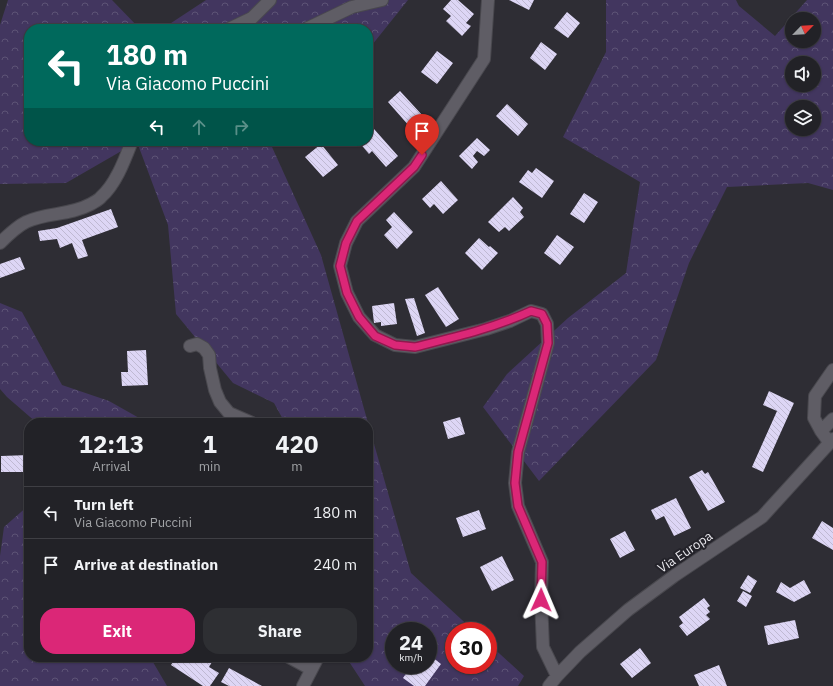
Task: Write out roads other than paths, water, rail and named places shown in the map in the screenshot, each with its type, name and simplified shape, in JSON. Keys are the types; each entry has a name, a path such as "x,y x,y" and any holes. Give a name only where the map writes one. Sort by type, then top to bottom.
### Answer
{"street":[{"path":"239,24 252,18 270,0"},
{"path":"316,24 352,7 382,0"},
{"path":"488,0 484,59 414,167 357,221 346,243 340,266 347,293 359,317 375,336 395,345 415,347 486,329 510,321 531,311 542,314 547,324 548,343 518,452 515,483 518,506 542,562 541,600 543,647 556,676"},
{"path":"0,243 13,230 27,222 37,218 72,212 101,198 124,164 130,146"},
{"path":"190,346 196,344 204,348 209,355 210,368 215,390 220,402 229,413 240,418"},
{"path":"831,441 821,431 814,418 815,396 833,370"},
{"path":"821,431 833,419"},
{"name":"Via Europa","path":"549,686 556,676 580,652 628,610 674,576 762,517 831,441"},
{"path":"298,662 311,669"},
{"path":"303,686 315,662"}]}
